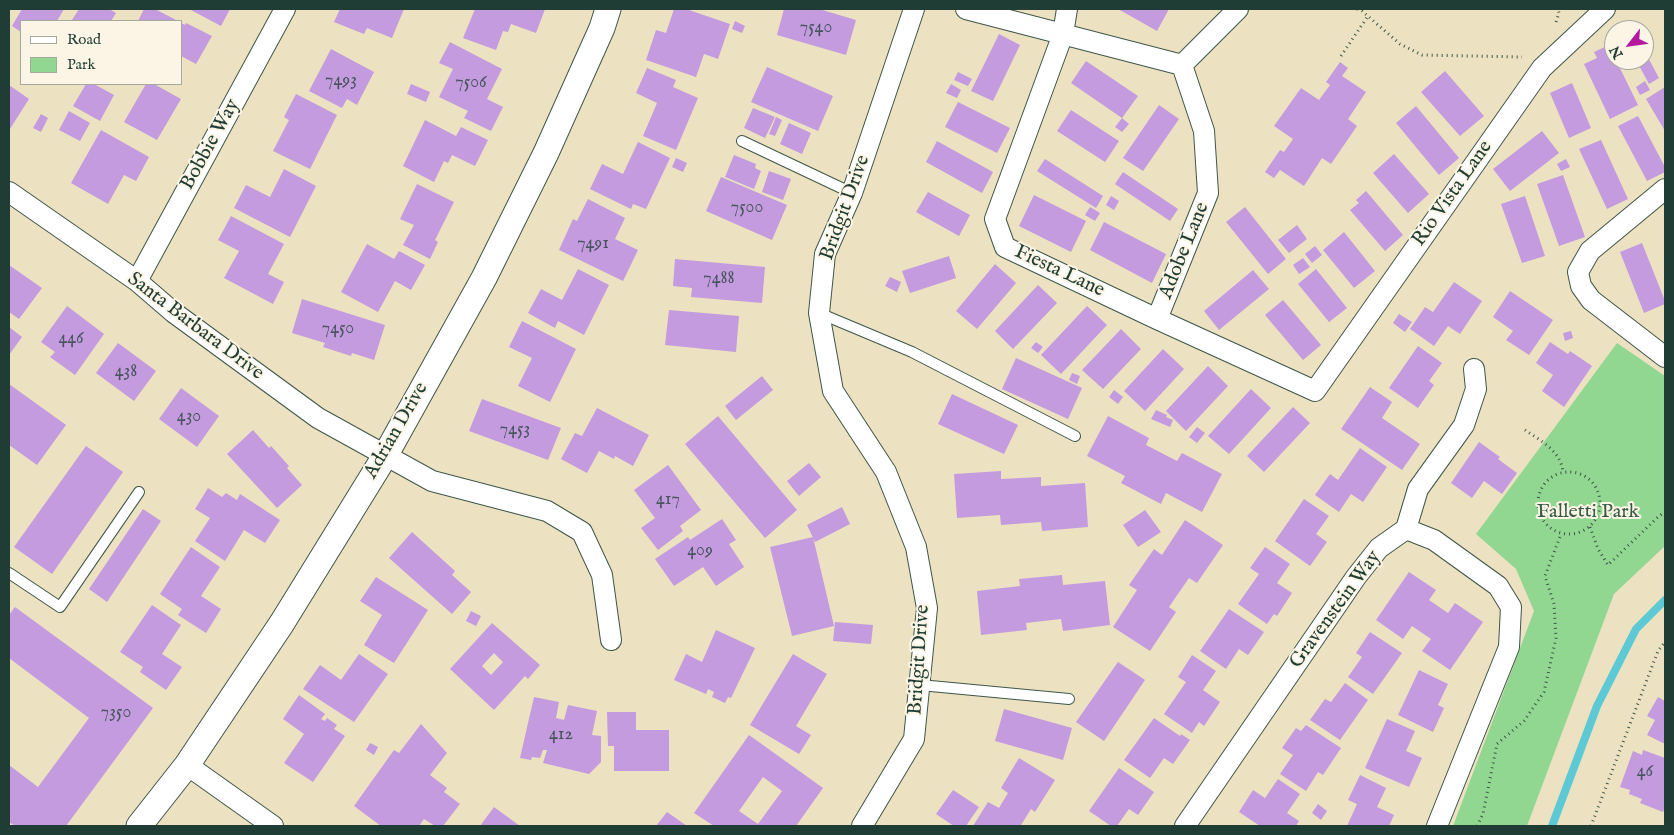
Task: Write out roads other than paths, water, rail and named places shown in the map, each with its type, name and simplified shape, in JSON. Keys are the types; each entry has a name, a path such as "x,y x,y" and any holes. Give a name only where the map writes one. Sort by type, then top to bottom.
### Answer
{"street":[{"name":"Bobbie Way","path":"137,281 285,9"},
{"name":"Adrian Drive","path":"140,826 187,765 282,624 385,456 484,278 546,153 602,28 608,9"},
{"name":"Bridgit Drive","path":"862,826 914,739 927,608 916,547 886,472 833,391 819,313 824,254 852,194 914,9"},
{"path":"966,9 1182,65 1238,9"},
{"name":"Fiesta Lane","path":"1067,9 1063,34 995,219 1005,247 1315,391"},
{"name":"Rio Vista Lane","path":"1315,391 1542,68 1605,9"},
{"name":"Adobe Lane","path":"1157,319 1208,193 1204,131 1182,65"},
{"path":"1665,189 1590,251 1578,272 1582,286 1591,300 1665,357"},
{"name":"Santa Barbara Drive","path":"9,192 137,281 173,312 318,418 432,481 546,511 582,532 602,575 611,640"},
{"path":"1437,826 1509,647 1511,606 1498,586 1434,540 1406,529 1418,489 1464,426 1476,389 1474,369"},
{"name":"Gravenstein Way","path":"1185,826 1356,577 1379,548 1406,529"},
{"path":"187,765 273,826"}],"lane":[{"path":"742,141 852,194"},
{"path":"819,313 912,352 1075,436"},
{"path":"9,573 60,607 139,492"},
{"path":"920,685 1069,699"}],"waterway":[{"path":"1552,826 1597,706 1636,629 1665,600"}],"park label":[{"name":"Falletti Park","path":"1588,513"}]}
